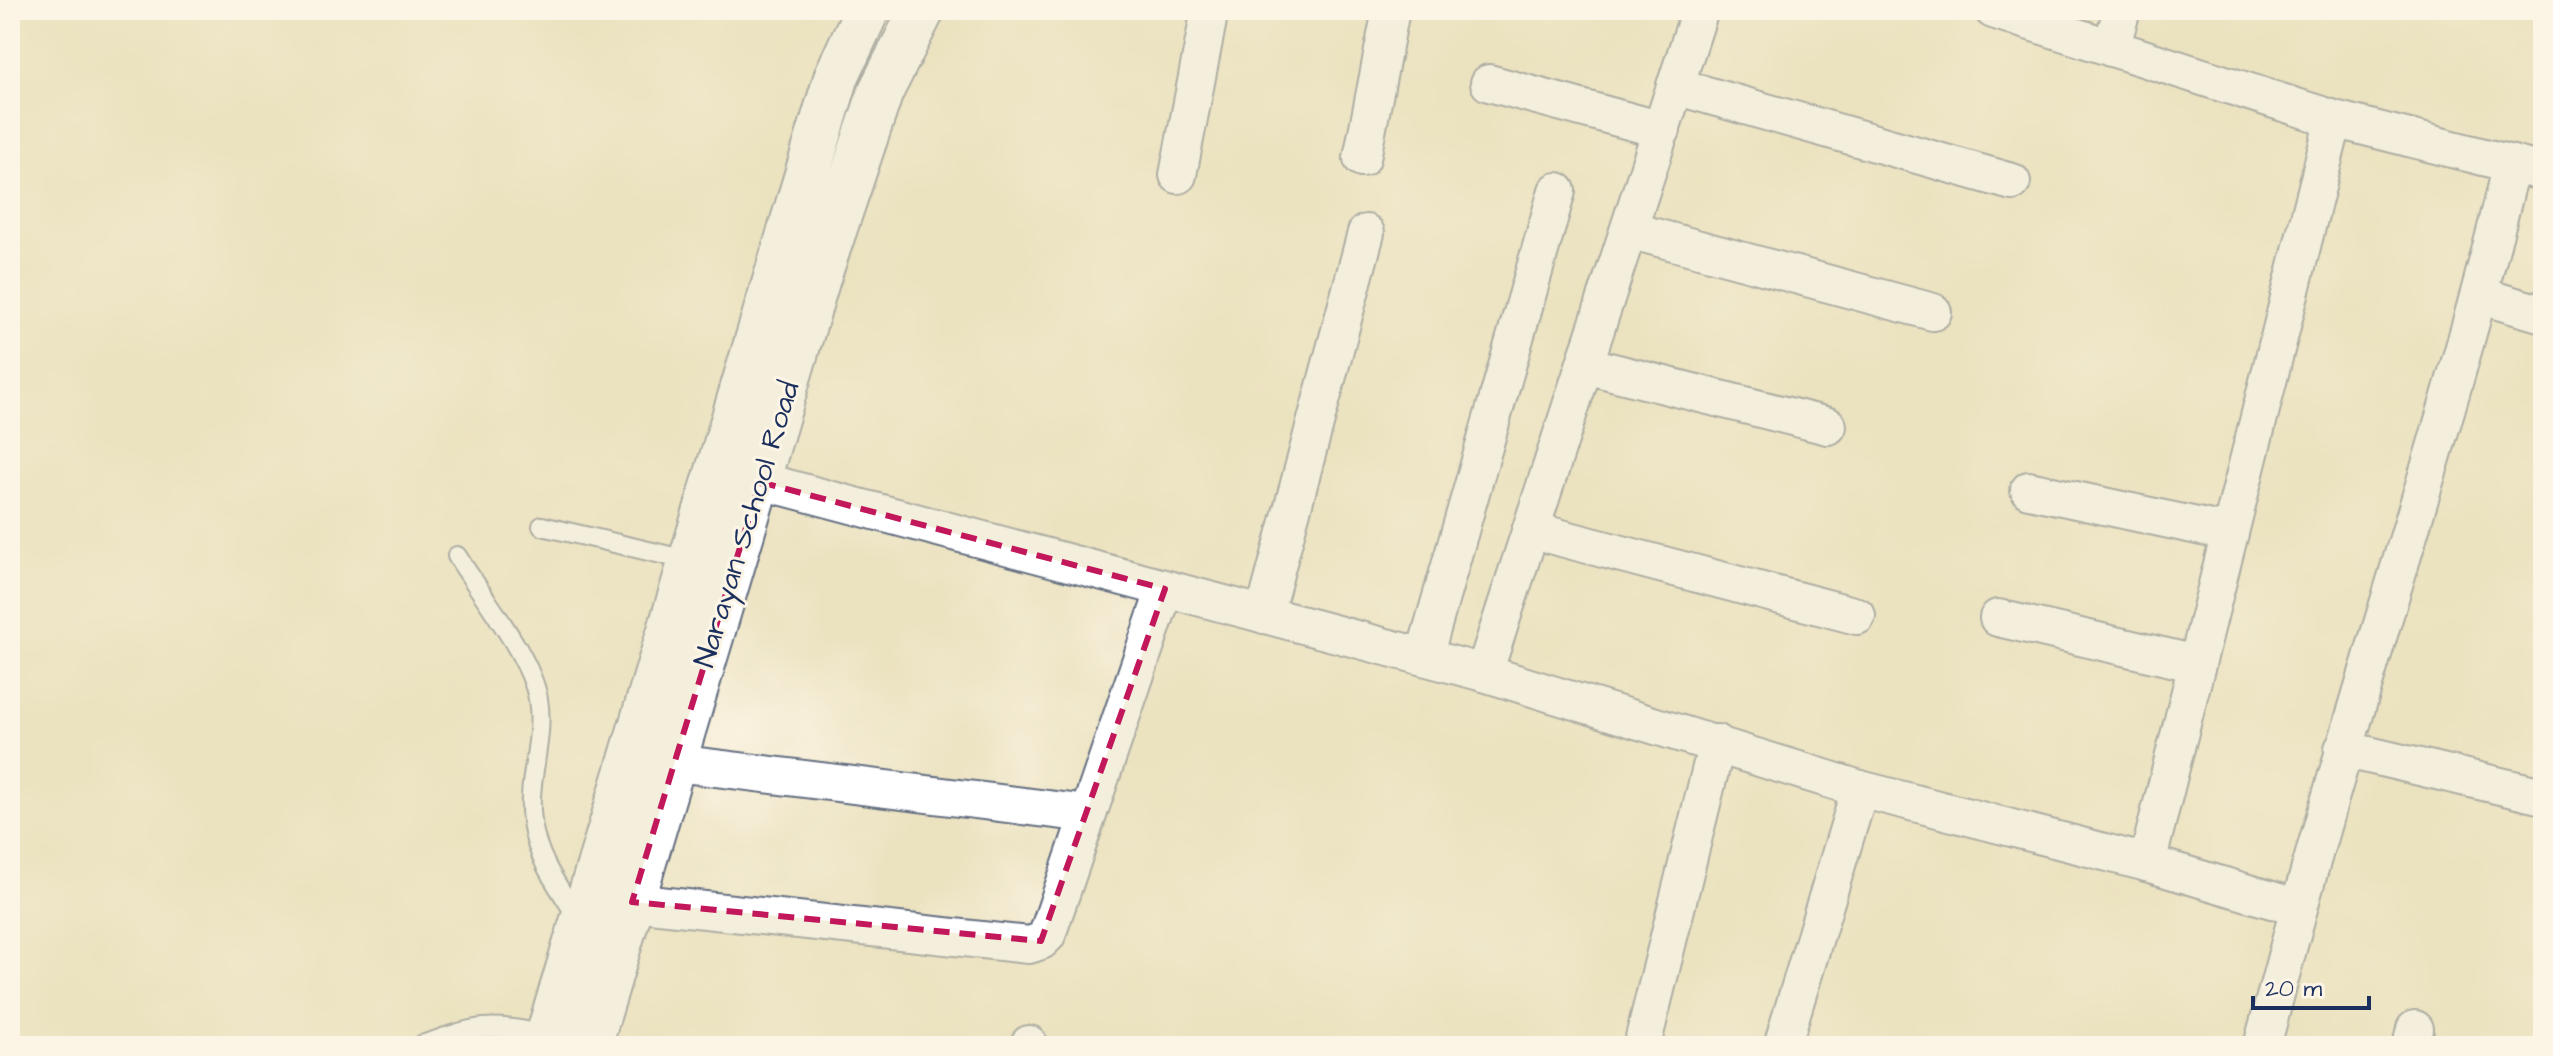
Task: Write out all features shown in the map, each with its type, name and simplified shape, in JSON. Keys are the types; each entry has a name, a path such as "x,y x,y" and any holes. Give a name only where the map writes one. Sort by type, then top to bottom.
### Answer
{"street":[{"path":"561,1042 582,924 837,75 867,10"},
{"name":"Narayan School Road","path":"561,1042 632,902 760,482 818,278 881,91 922,10"},
{"path":"1178,175 1210,10"},
{"path":"1362,158 1391,10"},
{"path":"1484,673 1700,10"},
{"path":"1993,10 2334,119 2528,168 2481,296 2343,749 2262,1046"},
{"path":"2111,48 2122,10"},
{"path":"1489,83 1662,130"},
{"path":"1675,86 2012,182"},
{"path":"2147,863 2334,119"},
{"path":"1424,657 1557,191"},
{"path":"1629,230 1933,312"},
{"path":"1264,615 1366,233"},
{"path":"2481,296 2543,314"},
{"path":"1585,365 1828,426"},
{"path":"719,469 1484,673 1860,789 2147,863 2299,908"},
{"path":"2029,490 2230,533"},
{"path":"1531,530 1857,616"},
{"path":"632,902 1029,945 1047,935 1165,589"},
{"path":"1998,618 2197,664"},
{"path":"1642,1046 1717,743"},
{"path":"2343,749 2543,796"},
{"path":"675,763 1088,814"},
{"path":"1782,1046 1860,789"}],"lane":[{"path":"542,526 691,561"},
{"path":"457,556 526,665 538,698 539,743 531,818 540,856 582,924"},
{"path":"422,1045 468,1029 498,1025 561,1042"}],"highlighted area":[{"path":"760,482 1165,589 1041,941 632,902"}]}
